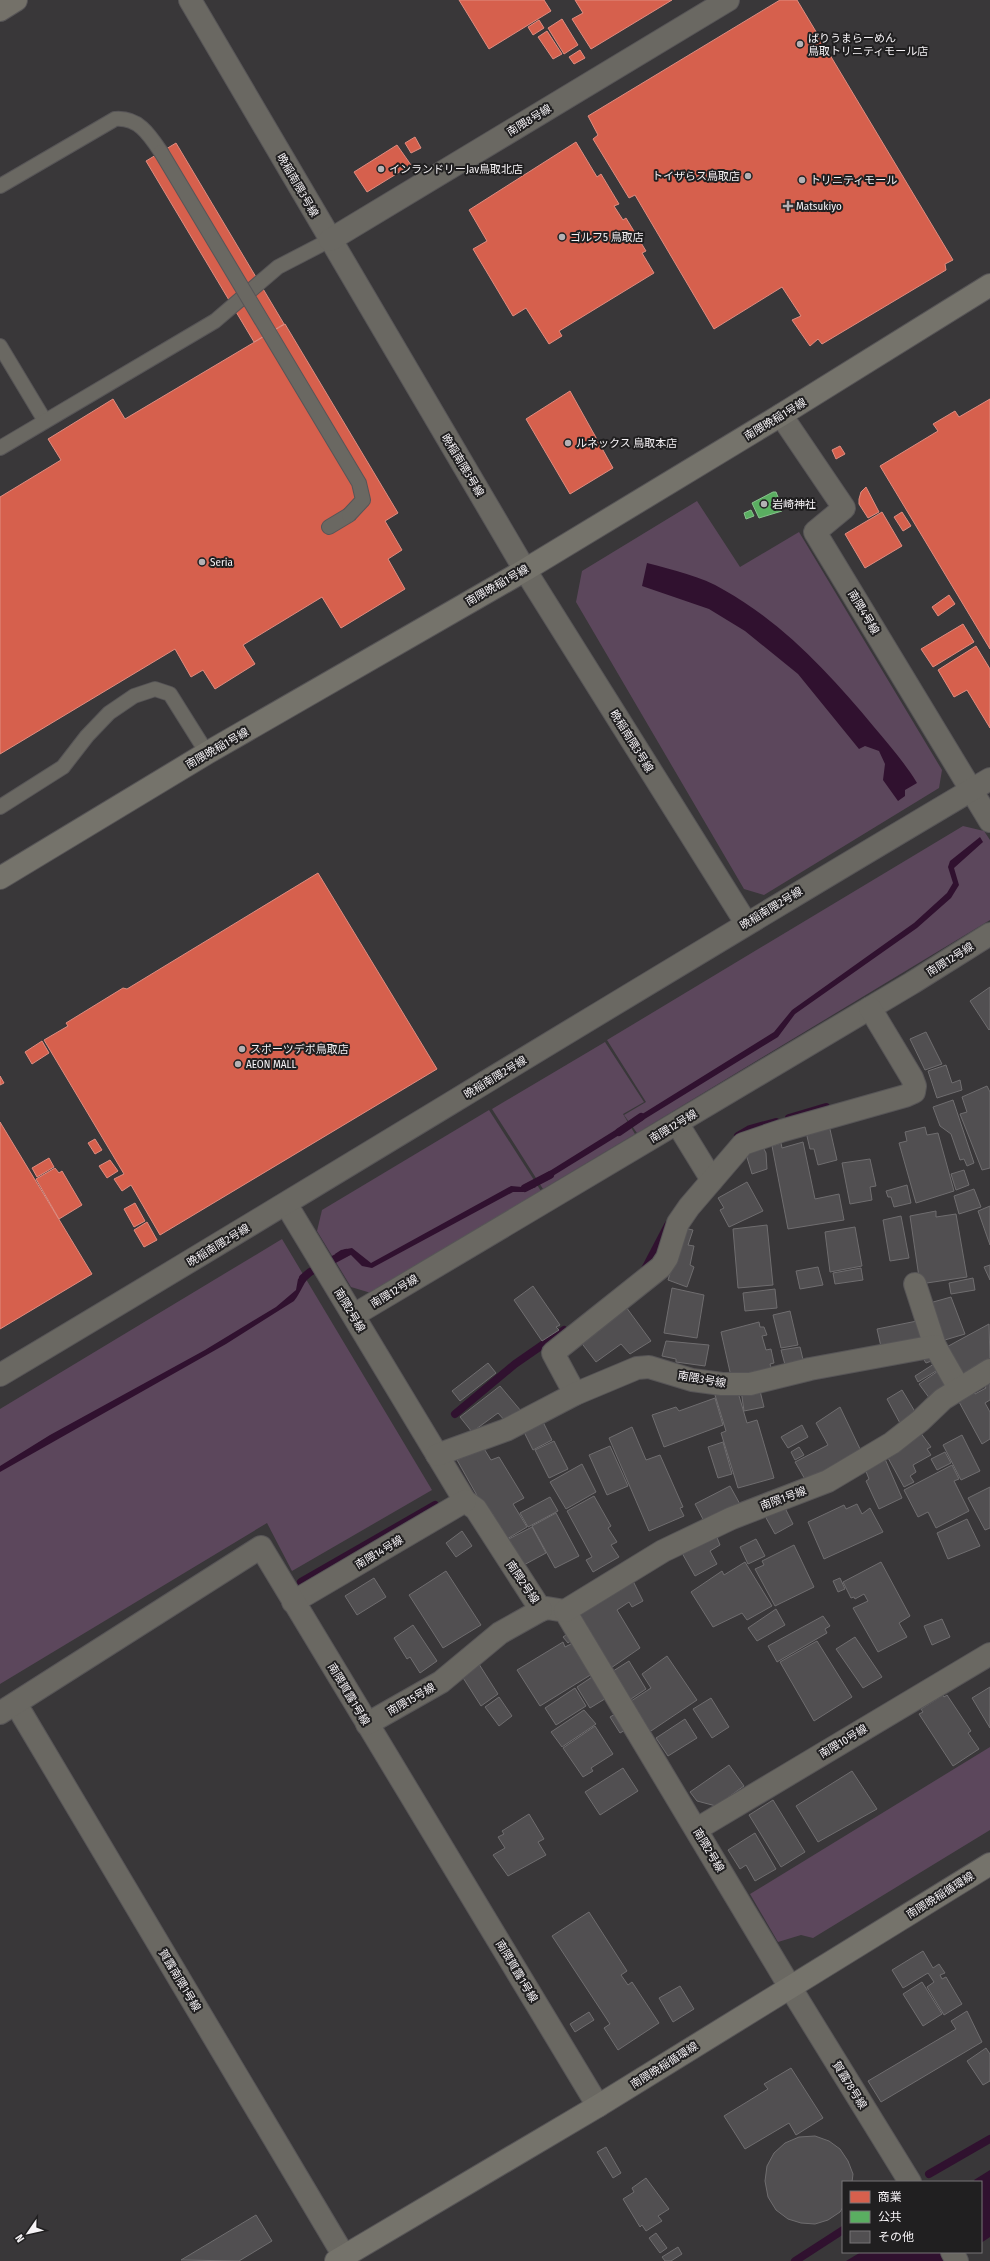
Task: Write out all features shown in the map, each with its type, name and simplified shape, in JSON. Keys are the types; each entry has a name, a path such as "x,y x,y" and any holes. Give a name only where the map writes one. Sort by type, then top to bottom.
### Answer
{"main road":[{"path":"0,10 16,0"}],"street":[{"name":"晩稲南隈3号線","path":"190,0 525,570 746,923"},
{"name":"南隈8号線","path":"330,240 728,0"},
{"name":"南隈晩稲1号線","path":"0,878 207,753 525,570 781,415 990,285"},
{"name":"南隈4号線","path":"781,415 844,508 815,532 990,821"},
{"name":"晩稲南隈2号線","path":"0,1375 286,1204 746,923 990,779"},
{"name":"南隈12号線","path":"354,1315 870,1008 990,934"},
{"path":"575,1394 552,1353 661,1267 667,1258 678,1223 743,1144 751,1140 905,1096 914,1092 915,1086 912,1078 870,1008"},
{"path":"678,1123 712,1180"},
{"name":"南隈2号線","path":"286,1204 465,1501 476,1509 542,1610 547,1608 565,1611 697,1829 790,1987"},
{"path":"915,1284 934,1346 959,1388"},
{"name":"南隈3号線","path":"437,1455 506,1430 575,1394 637,1368 649,1367 692,1380 722,1384 750,1384 810,1369 934,1346"},
{"name":"南隈1号線","path":"565,1611 663,1551 732,1518 834,1478 892,1443 959,1388 990,1370"},
{"name":"南隈14号線","path":"293,1602 465,1501"},
{"name":"南隈賀露1号線","path":"8,1709 261,1547 598,2106"},
{"name":"南隈15号線","path":"367,1724 442,1682 452,1671 500,1633 542,1610"},
{"name":"南隈10号線","path":"697,1829 990,1654"},
{"name":"賀露南隈1号線","path":"8,1709 340,2258"},
{"name":"南隈晩稲循環線","path":"340,2258 598,2106 990,1864"},
{"name":"賀露78号線","path":"790,1987 909,2181"}],"lane":[{"path":"0,186 114,120 123,119 140,125 147,131 359,483 363,500 349,515 329,527"},
{"path":"0,448 215,321 278,267 330,240"},
{"path":"0,346 45,421"},
{"path":"0,807 63,767 87,736 109,713 134,696 155,689 170,694 207,753"}],"shaded area":[{"path":"697,501 740,567 799,532 942,770 939,788 764,895 744,889 576,602 582,571"},
{"path":"647,563 687,574 715,585 746,603 786,634 824,670 858,708 897,754 917,783 905,790 905,796 898,801 883,780 885,764 879,751 865,746 859,749 798,674 745,631 709,609 642,586"},
{"path":"963,826 984,831 990,840 990,920 637,1133 624,1115 646,1102 607,1040"},
{"path":"980,837 983,842 954,868 959,885 951,898 917,928 795,1014 778,1037 635,1125 631,1121 774,1032 792,1010 914,923 947,893 953,883 948,867 950,861"},
{"path":"605,1042 644,1102 623,1114 635,1134 543,1189 492,1109"},
{"path":"489,1110 541,1191 371,1293 351,1287 317,1231 322,1210"},
{"path":"625,1124 629,1129 543,1182 540,1177"},
{"path":"532,1181 536,1187 523,1192 513,1192 372,1268 362,1266 351,1255 338,1259 335,1254 341,1250 352,1248 371,1263 511,1186 522,1187"},
{"path":"282,1239 432,1490 292,1571 267,1523 0,1684 0,1409"},
{"path":"310,1269 313,1274 307,1280 294,1301 226,1344 0,1472 0,1466 50,1435 205,1350 276,1307 296,1290 298,1279"},
{"path":"990,1747 990,1830 813,1938 801,1935 778,1942 750,1894"},
{"path":"990,2170 990,2237 982,2242 982,2181 974,2180"},
{"path":"859,2253 964,2253 951,2261 846,2261"}],"building: 商業":[{"path":"459,0 544,0 551,11 489,49"},
{"path":"575,0 672,0 591,49 572,19 583,13"},
{"name":"トリニティモール","path":"780,0 797,0 953,260 945,264 946,270 822,344 818,339 810,346 792,320 801,316 782,287 714,329 635,195 629,198 593,139 598,135 588,116"},
{"path":"562,19 578,45 564,54 548,28"},
{"path":"539,20 544,28 533,35 528,27"},
{"path":"547,31 562,54 553,59 538,37"},
{"path":"580,50 585,58 574,64 569,57"},
{"path":"415,137 421,148 411,153 405,143"},
{"path":"576,142 597,177 601,174 619,204 614,206 623,220 626,218 646,251 642,253 654,273 559,331 562,336 549,344 526,308 513,316 473,249 487,241 469,210"},
{"path":"176,143 284,324 254,342 146,161"},
{"path":"397,145 411,165 367,192 354,172"},
{"path":"285,324 398,513 385,521 402,550 388,559 405,589 341,628 322,597 243,645 255,664 215,689 203,670 191,677 175,649 0,754 0,497 61,460 48,439 113,399 125,419"},
{"path":"570,391 613,468 570,494 526,419"},
{"path":"990,399 990,649 880,466 938,431 933,424 955,411 959,417"},
{"path":"840,446 845,454 836,459 832,450"},
{"path":"866,487 879,512 868,518 859,504 861,492"},
{"path":"882,512 902,546 865,568 845,534"},
{"path":"902,512 911,526 903,531 894,517"},
{"path":"949,595 955,604 938,616 932,607"},
{"path":"963,624 974,642 933,667 921,649"},
{"path":"976,646 990,669 990,728 967,690 954,697 938,670"},
{"path":"318,873 437,1069 160,1235 131,1185 122,1191 114,1179 124,1174 44,1040 68,1026 66,1023 123,988 127,989"},
{"path":"42,1041 49,1053 32,1064 25,1052"},
{"path":"0,1076 4,1083 0,1085"},
{"path":"0,1122 92,1274 0,1329"},
{"path":"95,1139 102,1150 95,1154 88,1143"},
{"path":"49,1158 54,1167 37,1177 32,1168"},
{"path":"110,1160 118,1171 107,1178 99,1166"},
{"path":"55,1168 59,1173 62,1171 82,1205 59,1219 36,1179"},
{"path":"135,1203 145,1221 134,1227 124,1209"},
{"path":"147,1222 157,1240 144,1247 134,1230"}],"building: 公共":[{"path":"773,492 776,492 782,507 782,511 759,518 752,503"},
{"path":"751,510 754,516 746,519 744,513"}],"building: その他":[{"path":"990,987 990,1029 989,1030 970,1001"},
{"path":"926,1032 942,1064 925,1070 910,1039"},
{"path":"946,1065 952,1083 960,1080 962,1090 937,1098 928,1071"},
{"path":"987,1086 990,1092 990,1168 982,1170 960,1114 967,1112 962,1097"},
{"path":"953,1100 974,1163 967,1166 964,1159 960,1160 951,1134 940,1126 933,1107"},
{"path":"829,1125 837,1160 818,1165 814,1149 810,1149 806,1132"},
{"path":"925,1127 927,1135 938,1133 954,1191 916,1203 899,1143 907,1141 905,1132"},
{"path":"803,1142 815,1199 839,1194 844,1220 788,1229 772,1146 781,1143 782,1148"},
{"path":"762,1145 766,1153 767,1169 752,1174 745,1151"},
{"path":"870,1159 876,1186 870,1187 872,1200 850,1204 842,1163"},
{"path":"964,1170 969,1185 956,1190 951,1174"},
{"path":"747,1182 763,1211 729,1227 720,1210 724,1208 718,1198"},
{"path":"907,1185 911,1203 894,1207 891,1197 888,1197 886,1191"},
{"path":"974,1189 981,1207 959,1214 954,1196"},
{"path":"990,1206 990,1245 978,1211"},
{"path":"936,1211 936,1217 956,1214 967,1277 920,1284 910,1216"},
{"path":"901,1216 909,1258 890,1261 883,1220"},
{"path":"767,1225 773,1285 738,1288 733,1229"},
{"path":"855,1227 862,1266 830,1272 825,1232"},
{"path":"684,1228 693,1230 688,1245 694,1246 690,1265 694,1267 687,1287 668,1280"},
{"path":"990,1265 990,1280 984,1267"},
{"path":"818,1267 823,1285 800,1289 796,1271"},
{"path":"861,1268 863,1280 835,1284 833,1273"},
{"path":"973,1278 975,1290 951,1294 949,1283"},
{"path":"533,1286 560,1325 556,1327 559,1330 542,1341 514,1300"},
{"path":"672,1288 704,1295 697,1338 664,1333"},
{"path":"775,1289 777,1308 745,1311 743,1293"},
{"path":"951,1297 965,1334 938,1342 926,1304"},
{"path":"626,1307 651,1341 630,1354 621,1344 596,1362 580,1341"},
{"path":"790,1311 798,1345 781,1348 773,1315"},
{"path":"922,1320 926,1342 882,1351 877,1329"},
{"path":"759,1322 760,1327 764,1327 767,1335 762,1336 766,1350 771,1349 774,1363 770,1364 773,1376 732,1381 721,1332"},
{"path":"989,1324 990,1360 958,1378 941,1350"},
{"path":"666,1341 709,1345 705,1366 676,1362 676,1359 662,1356"},
{"path":"800,1347 805,1368 787,1372 781,1350"},
{"path":"919,1352 934,1360 926,1363"},
{"path":"937,1362 941,1368 918,1382 915,1376"},
{"path":"488,1363 496,1373 460,1401 452,1391"},
{"path":"941,1369 952,1385 930,1399 919,1384"},
{"path":"990,1382 990,1400 985,1403 990,1412 990,1439 982,1444 958,1400 973,1390 975,1394 986,1388 984,1385"},
{"path":"500,1386 521,1411 506,1422 498,1413 472,1432 460,1417"},
{"path":"759,1387 764,1407 744,1411 741,1390"},
{"path":"737,1389 747,1423 757,1420 774,1478 738,1488 721,1433 726,1431 715,1395"},
{"path":"902,1390 917,1415 901,1425 887,1399"},
{"path":"715,1398 723,1425 664,1447 652,1415 676,1407 679,1411"},
{"path":"840,1407 861,1451 806,1481 795,1462 828,1445 816,1423"},
{"path":"542,1420 552,1440 533,1450 523,1430"},
{"path":"802,1425 808,1437 788,1448 781,1437"},
{"path":"632,1427 646,1460 660,1455 683,1507 680,1508 684,1516 649,1531 609,1438"},
{"path":"920,1432 931,1447 927,1449 931,1455 913,1465 916,1472 910,1476 914,1482 904,1487 887,1456"},
{"path":"962,1435 980,1471 961,1480 943,1445"},
{"path":"554,1441 568,1469 549,1478 535,1450"},
{"path":"723,1442 732,1474 718,1478 708,1447"},
{"path":"610,1446 628,1486 607,1495 589,1455"},
{"path":"483,1447 491,1460 499,1457 524,1498 513,1504 527,1527 507,1539 492,1513 488,1515 457,1460"},
{"path":"799,1447 804,1455 795,1460 791,1452"},
{"path":"945,1452 951,1463 937,1470 931,1459"},
{"path":"885,1459 902,1498 879,1509 866,1481 869,1479 865,1469"},
{"path":"582,1464 596,1492 566,1509 550,1482"},
{"path":"952,1465 959,1479 954,1481 969,1511 936,1528 928,1512 918,1517 904,1490"},
{"path":"730,1486 741,1506 705,1523 695,1504"},
{"path":"990,1487 990,1528 985,1530 968,1498"},
{"path":"594,1496 611,1526 608,1528 617,1542 611,1545 619,1557 593,1572 586,1560 592,1557 567,1511"},
{"path":"550,1497 558,1511 528,1527 520,1513"},
{"path":"857,1504 862,1514 870,1508 883,1532 824,1559 808,1522 844,1505 846,1509"},
{"path":"784,1506 793,1524 775,1534 765,1516"},
{"path":"556,1513 579,1556 555,1568 532,1526"},
{"path":"967,1519 980,1546 948,1559 937,1533"},
{"path":"532,1527 546,1553 522,1566 505,1541"},
{"path":"462,1531 472,1546 456,1557 446,1543"},
{"path":"716,1535 720,1545 710,1551 717,1564 695,1576 682,1553"},
{"path":"756,1539 765,1556 748,1564 740,1547"},
{"path":"794,1545 814,1587 775,1606 755,1569 764,1565 762,1561"},
{"path":"745,1562 772,1606 747,1620 742,1613 713,1627 691,1592 722,1571 724,1575"},
{"path":"881,1562 910,1616 899,1623 907,1637 878,1652 853,1608 868,1601 864,1594 855,1599 854,1597 851,1598 843,1582"},
{"path":"446,1571 481,1625 443,1648 409,1595"},
{"path":"374,1578 386,1597 357,1615 345,1596"},
{"path":"840,1578 845,1589 838,1592 833,1581"},
{"path":"632,1579 643,1601 632,1607 629,1602 617,1610 640,1648 608,1670 578,1616"},
{"path":"776,1609 785,1625 757,1641 748,1628"},
{"path":"823,1616 830,1626 825,1629 827,1633 777,1662 768,1646"},
{"path":"942,1619 950,1637 932,1645 924,1626"},
{"path":"413,1625 437,1661 420,1673 410,1657 407,1659 394,1638"},
{"path":"569,1633 573,1639 568,1643 563,1637"},
{"path":"855,1637 882,1677 863,1688 836,1649"},
{"path":"817,1641 852,1697 814,1721 780,1662"},
{"path":"563,1642 565,1647 573,1643 592,1674 540,1706 517,1670"},
{"path":"667,1656 697,1700 648,1733 628,1703 651,1688 642,1674"},
{"path":"477,1661 498,1694 481,1706 460,1673"},
{"path":"629,1661 646,1689 628,1701 610,1673"},
{"path":"595,1675 608,1697 590,1708 577,1687"},
{"path":"990,1687 990,1728 972,1698"},
{"path":"575,1688 586,1706 556,1725 545,1708"},
{"path":"943,1695 944,1697 947,1695 971,1731 968,1733 979,1749 953,1766 919,1714 923,1712 921,1709"},
{"path":"499,1697 512,1716 499,1726 485,1707"},
{"path":"711,1698 729,1727 712,1738 693,1709"},
{"path":"584,1710 596,1724 562,1747 551,1732"},
{"path":"617,1713 627,1729 620,1733 610,1717"},
{"path":"685,1719 697,1738 668,1756 656,1738"},
{"path":"595,1726 613,1754 591,1768 593,1771 583,1777 563,1748"},
{"path":"729,1765 744,1786 716,1806 697,1801 690,1792"},
{"path":"623,1768 638,1791 600,1815 585,1792"},
{"path":"852,1771 877,1809 818,1842 796,1806"},
{"path":"773,1800 805,1852 781,1867 749,1815"},
{"path":"529,1814 544,1839 538,1842 546,1855 508,1876 493,1855 505,1848 498,1837 504,1834 502,1831"},
{"path":"755,1833 776,1869 755,1881 746,1865 740,1869 728,1850"},
{"path":"589,1912 627,1971 621,1975 628,1985 632,1982 659,2023 618,2050 604,2028 610,2024 552,1936"},
{"path":"923,1951 933,1968 939,1964 945,1973 940,1975 942,1979 946,1977 962,2004 944,2015 927,1987 934,1982 928,1973 903,1988 892,1970"},
{"path":"922,1982 942,2014 923,2026 903,1994"},
{"path":"680,1986 694,2009 673,2022 659,1998"},
{"path":"967,2011 982,2042 881,2102 868,2081 956,2029 951,2021"},
{"path":"589,2012 594,2020 575,2032 570,2024"},
{"path":"986,2048 990,2054 990,2081 983,2085 967,2061"},
{"path":"791,2068 823,2118 796,2135 789,2123 745,2149 724,2116 768,2089 764,2084"},
{"path":"815,2136 829,2141 840,2149 848,2161 853,2174 852,2181 842,2181 842,2209 840,2212 828,2220 815,2224 801,2223 788,2219 776,2210 768,2197 765,2181 767,2166 774,2153 785,2143 799,2137"},
{"path":"606,2147 621,2173 613,2178 597,2152"},
{"path":"646,2178 669,2209 658,2216 662,2221 646,2231 642,2225 640,2227 623,2199 634,2192 632,2188"},
{"path":"256,2215 272,2241 239,2261 181,2260"},
{"path":"656,2233 667,2248 660,2253 649,2238"},
{"path":"678,2247 682,2254 671,2261 665,2261 662,2257"}],"waterway":[{"path":"789,1118 826,1107"},
{"path":"619,1132 641,1117"},
{"path":"738,1136 750,1129 776,1122"},
{"path":"525,1188 550,1175"},
{"path":"645,1269 668,1225"},
{"path":"303,1278 310,1272 346,1253"},
{"path":"455,1414 515,1364 564,1330"},
{"path":"301,1582 435,1505"},
{"path":"929,2174 990,2139"},
{"path":"795,2261 842,2231"}],"place":[{"name":"ばりうまらーめん 鳥取トリニティモール店","path":"800,44"},
{"name":"インランドリーJav鳥取北店","path":"381,169"},
{"name":"トイザらス鳥取店","path":"748,176"},
{"name":"トリニティモール","path":"802,180"},
{"name":"Matsukiyo","path":"788,206"},
{"name":"ゴルフ5 鳥取店","path":"562,237"},
{"name":"ルネックス 鳥取本店","path":"568,443"},
{"name":"岩崎神社","path":"764,504"},
{"name":"Seria","path":"202,562"},
{"name":"スポーツデポ鳥取店","path":"242,1049"},
{"name":"AEON MALL","path":"238,1064"}]}
